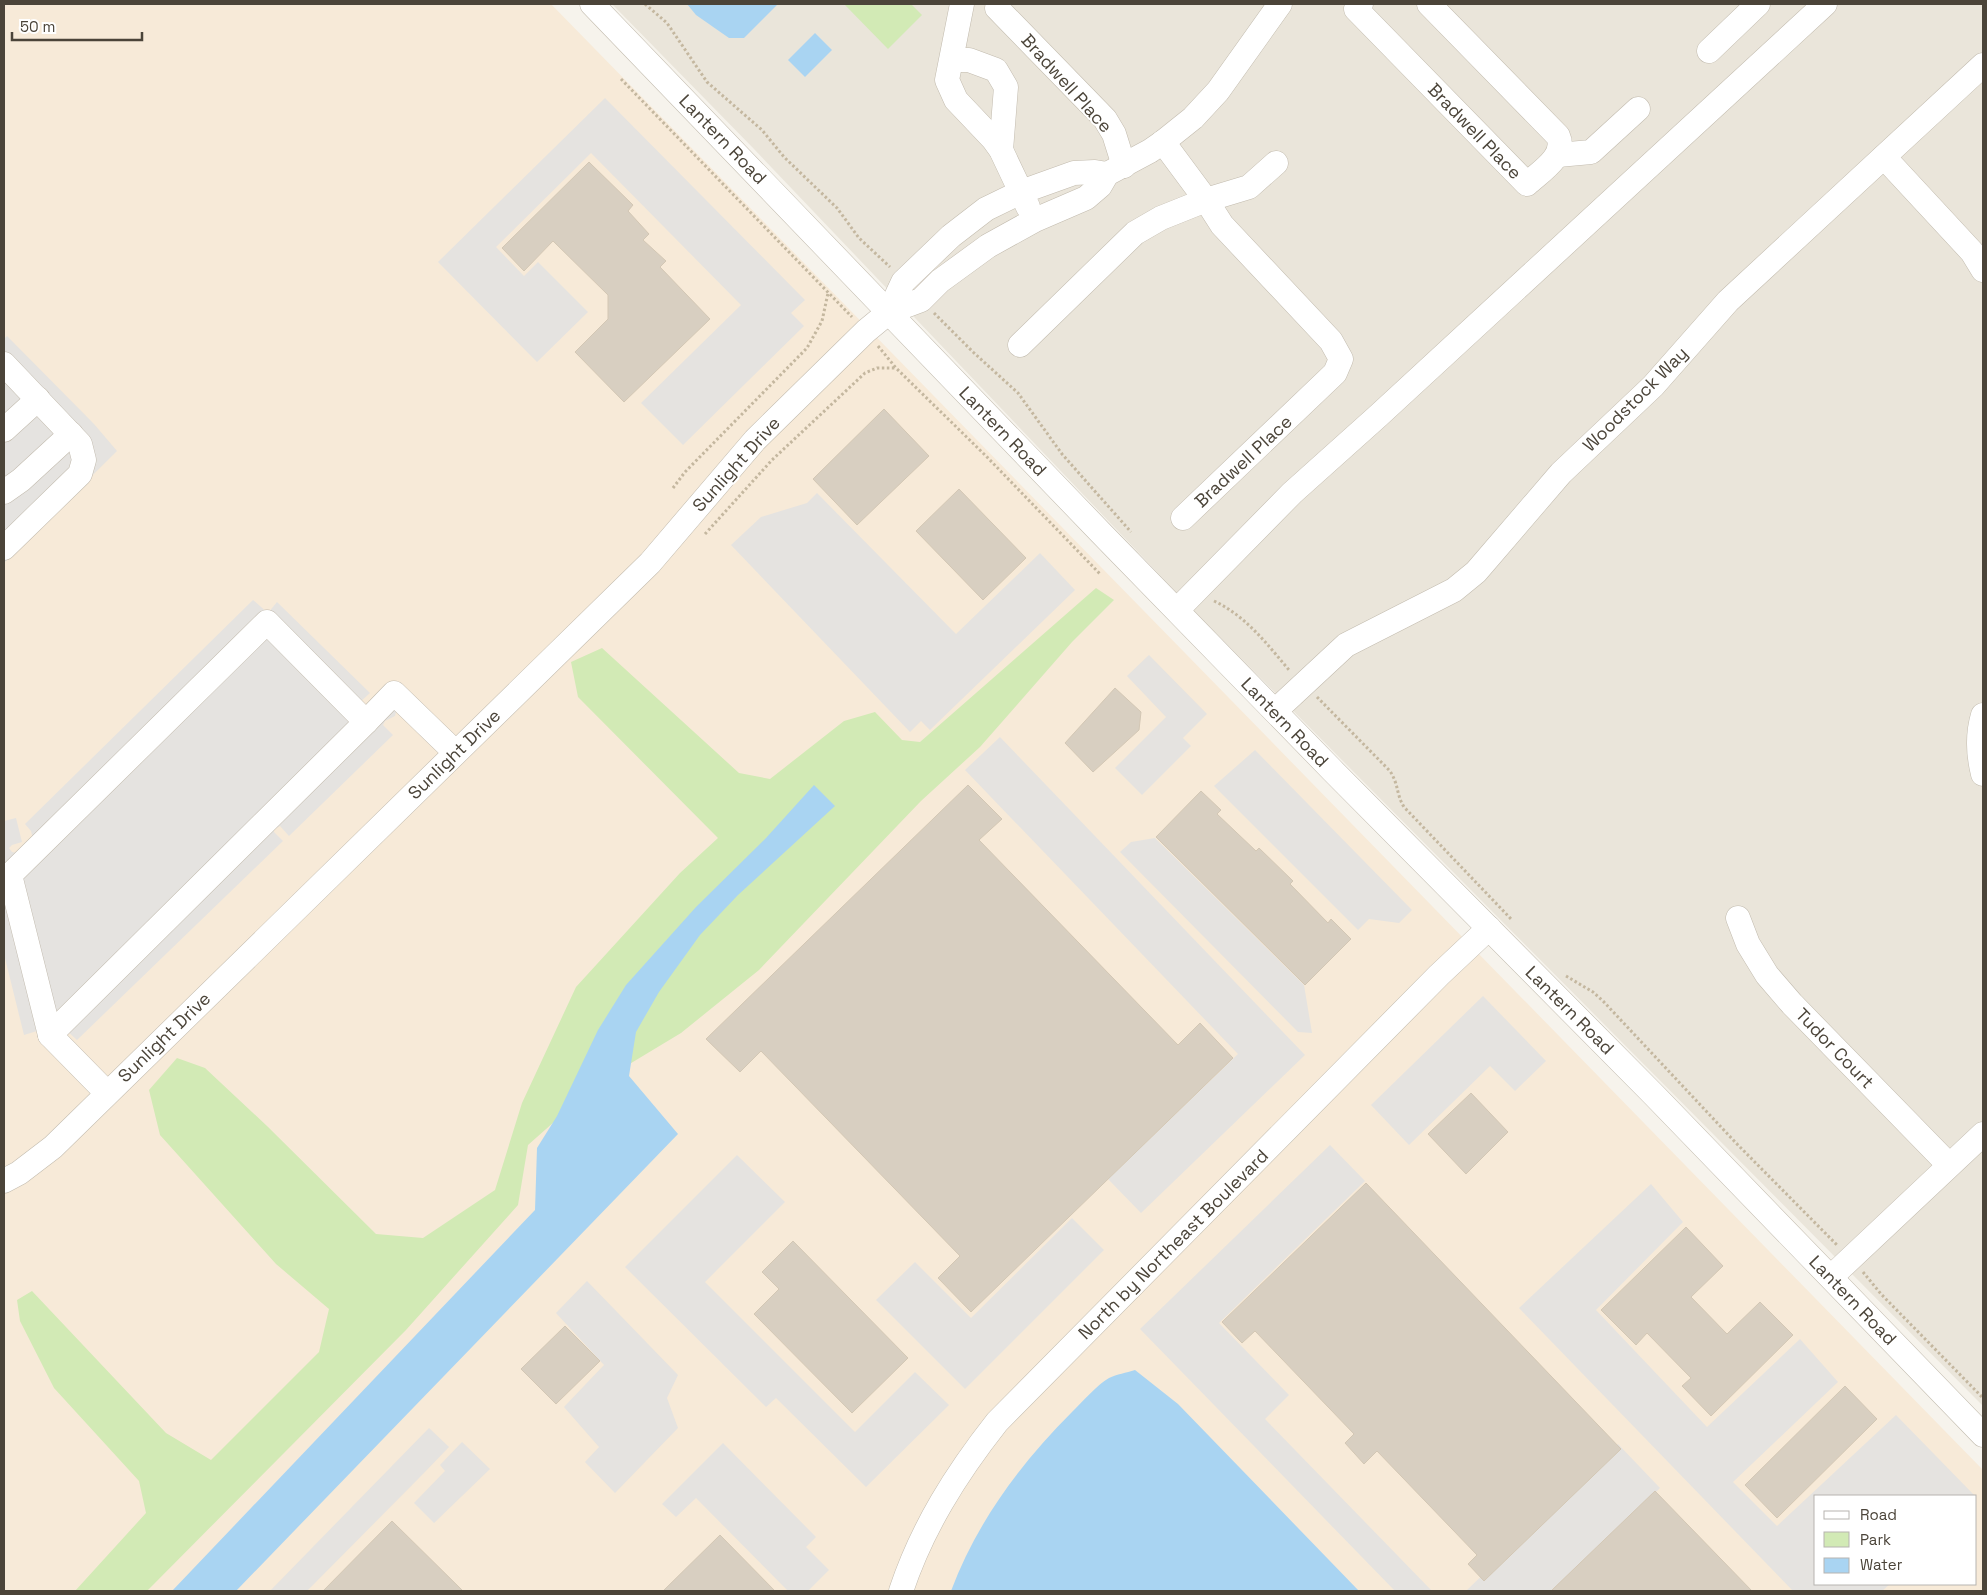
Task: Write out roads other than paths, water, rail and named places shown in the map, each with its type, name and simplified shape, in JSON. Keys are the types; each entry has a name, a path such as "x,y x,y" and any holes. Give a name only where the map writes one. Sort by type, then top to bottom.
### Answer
{"street":[{"name":"Lantern Road","path":"592,4 1275,711 1831,1277 1983,1435"},
{"path":"962,4 947,80 950,91 1001,150 1035,220"},
{"path":"889,312 921,300 940,281 972,257 1035,220 1086,198 1115,170 1164,142 1193,118 1218,91 1280,4"},
{"path":"1430,4 1558,136 1561,143 1558,155 1591,152 1638,108"},
{"path":"1709,52 1758,4"},
{"path":"1177,610 1298,488 1825,4"},
{"name":"Bradwell Place","path":"1356,5 1527,184 1558,155"},
{"name":"Bradwell Place","path":"997,8 1105,119 1114,134 1115,170"},
{"path":"952,60 968,60 996,70 1006,87 1001,150"},
{"name":"Woodstock Way","path":"1275,711 1346,645 1454,590 1476,572 1561,473 1653,386 1728,301 1983,65"},
{"name":"Bradwell Place","path":"1164,142 1222,225 1331,341 1341,359 1335,373 1183,518"},
{"path":"1884,157 1972,252 1983,270"},
{"path":"1020,345 1135,233 1161,218 1206,200 1249,187 1276,163"},
{"path":"889,312 903,282 951,236 986,209 1021,192 1074,173 1115,170"},
{"name":"Sunlight Drive","path":"4,1180 19,1173 38,1159 650,563 755,440 866,331 889,312"},
{"path":"4,364 80,444 84,460 80,474 4,548"},
{"path":"4,430 38,399"},
{"path":"4,492 20,480 70,434"},
{"path":"107,1093 50,1035 7,864 267,622 366,722"},
{"path":"50,1035 394,693 455,752"},
{"path":"1983,715 1978,731 1983,774"},
{"name":"Tudor Court","path":"1738,918 1748,944 1767,975 1792,1004 1949,1166"},
{"name":"North by Northeast Boulevard","path":"901,1591 912,1559 928,1525 956,1477 997,1422 1439,974 1489,928"},
{"path":"1831,1277 1983,1134"}],"water":[{"path":"687,4 778,4 744,38 729,38 696,15"},
{"path":"815,33 832,50 805,77 788,60"},
{"path":"814,785 835,806 738,895 700,935 659,992 636,1032 629,1076 678,1134 236,1591 172,1591 535,1210 537,1148 557,1116 598,1030 626,985 696,907 766,838"},
{"path":"1135,1370 1178,1404 1359,1591 951,1591 987,1518 1035,1452 1100,1385 1109,1378"}]}
